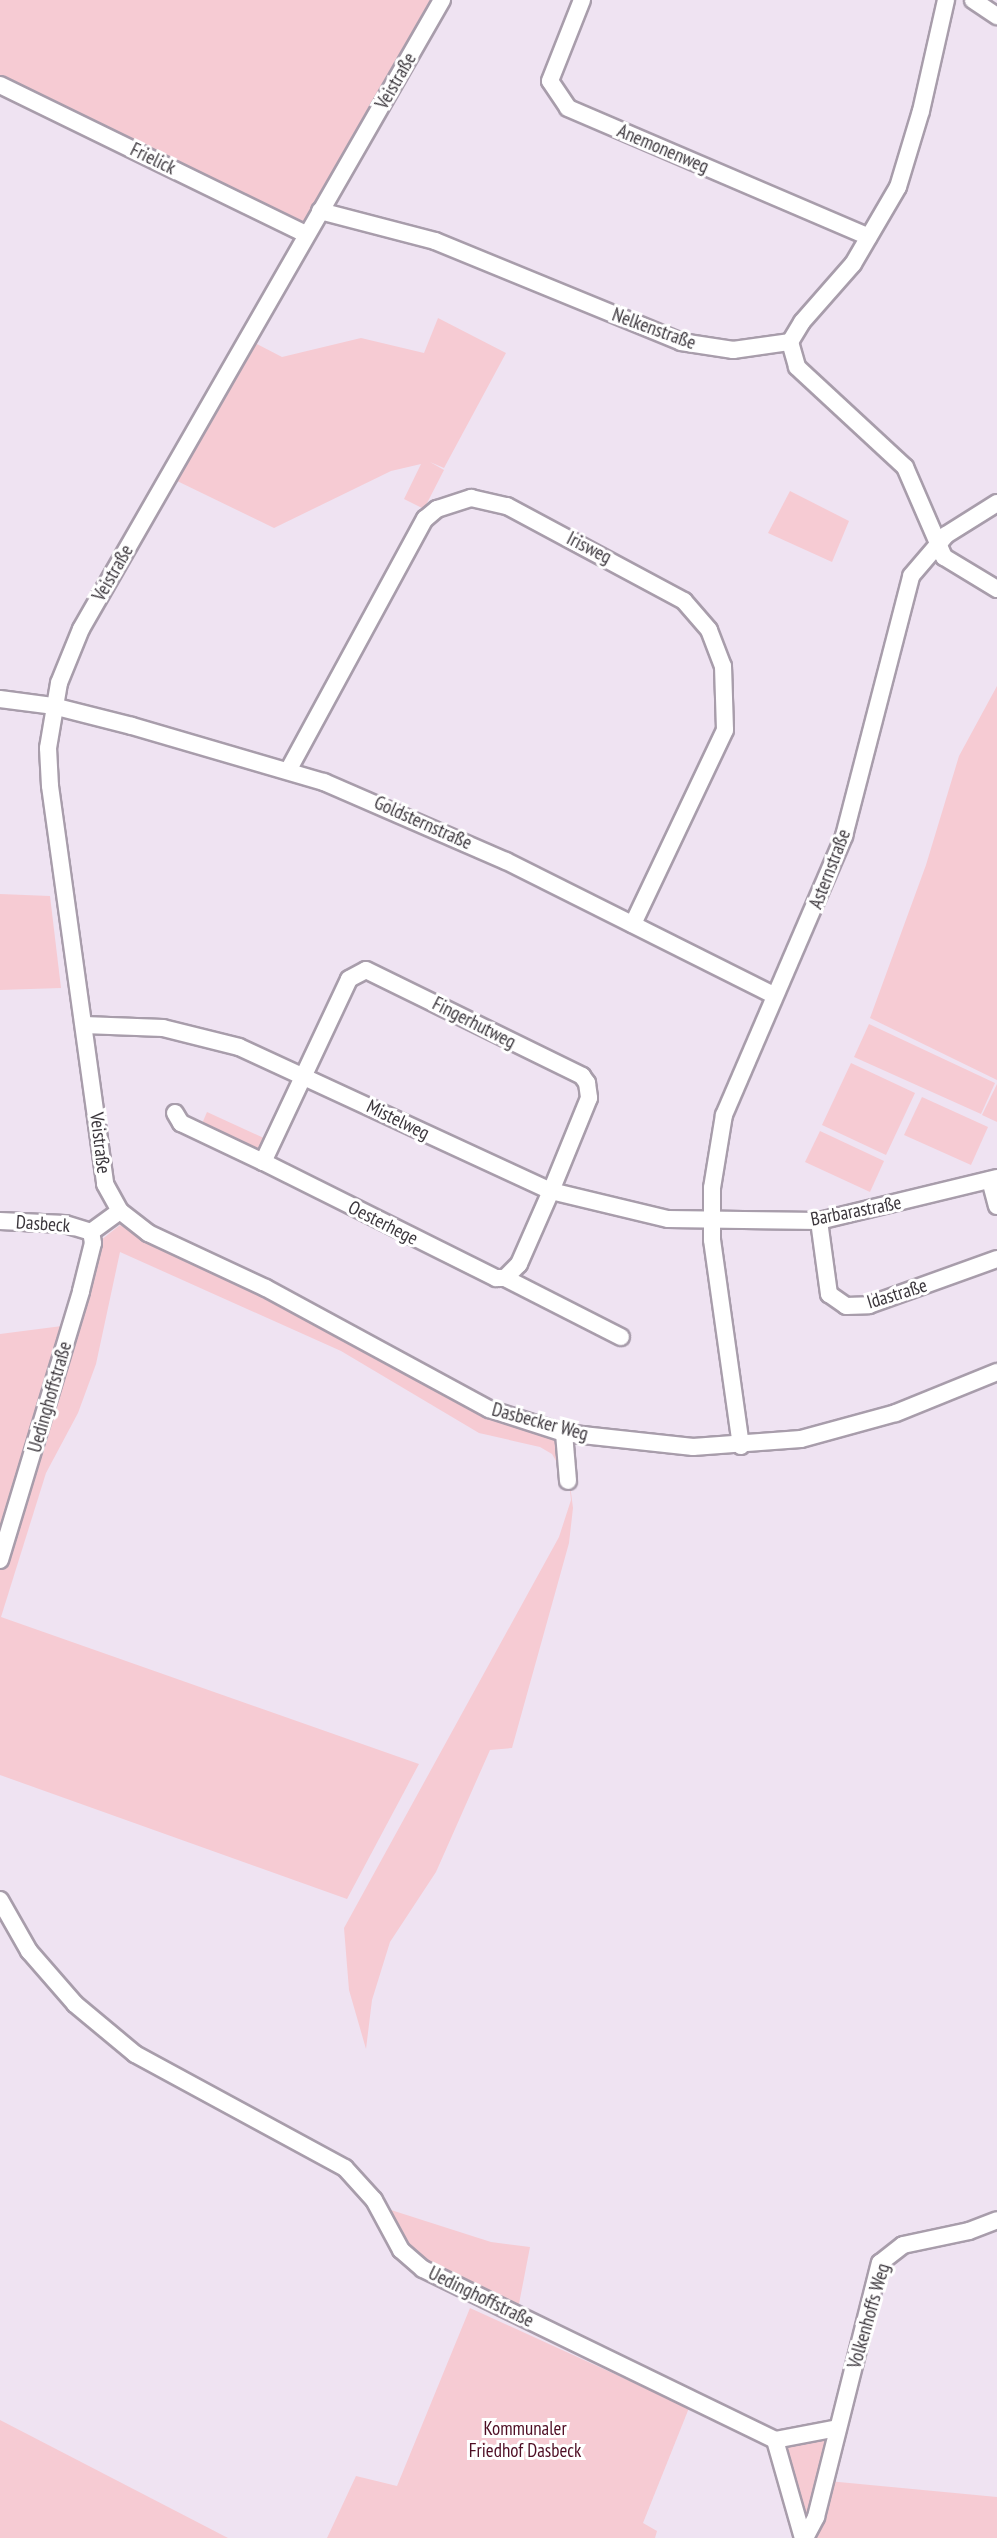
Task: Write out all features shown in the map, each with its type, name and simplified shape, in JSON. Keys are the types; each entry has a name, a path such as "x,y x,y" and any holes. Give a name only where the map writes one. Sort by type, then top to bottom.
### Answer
{"street":[{"name":"Veistraße","path":"120,1211 105,1184 50,786 48,748 53,706 82,629 442,0"},
{"name":"Anemonenweg","path":"582,0 550,81 568,108 869,237"},
{"path":"946,0 906,162 869,237 790,342 797,368 905,467 936,544 956,568 997,589"},
{"path":"973,0 997,16"},
{"name":"Frielick","path":"0,85 306,234"},
{"name":"Nelkenstraße","path":"320,211 435,241 681,342 733,350 790,342"},
{"name":"Irisweg","path":"289,769 421,524 437,509 471,498 507,506 684,601 709,630 723,666 725,730 633,924"},
{"name":"Asternstraße","path":"741,1446 717,1292 712,1223 712,1188 724,1115 772,994 831,872 865,767 911,576 936,544 997,503"},
{"path":"0,699 53,706"},
{"name":"Goldsternstraße","path":"53,706 289,769 423,822 772,994"},
{"name":"Fingerhutweg","path":"304,1073 349,979 360,970 379,975 582,1076 589,1098 551,1191"},
{"name":"Mistelweg","path":"84,1025 178,1031 246,1050 304,1073 551,1191 640,1214 712,1223"},
{"path":"263,1162 304,1073"},
{"name":"Oesterhege","path":"175,1113 181,1124 496,1278 505,1278 621,1337"},
{"path":"994,1179 997,1206"},
{"name":"Barbarastraße","path":"712,1223 819,1221 994,1179"},
{"path":"505,1278 519,1264 551,1191"},
{"name":"Dasbeck","path":"0,1221 65,1224 91,1232 120,1211"},
{"name":"Dasbecker Weg","path":"120,1211 148,1233 266,1288 489,1409 564,1433 667,1446 741,1446 801,1439 896,1413 997,1371"},
{"name":"Idastraße","path":"819,1221 829,1294 846,1306 869,1305 997,1259"},
{"name":"Uedinghoffstraße","path":"0,1560 81,1291 93,1242 91,1232"},
{"path":"564,1433 568,1481"},
{"name":"Uedinghoffstraße","path":"0,1900 29,1951 75,2004 135,2054 345,2168 374,2200 401,2249 423,2269 775,2440"},
{"name":"Volkenhoffs Weg","path":"804,2538 816,2516 880,2263 887,2254 903,2245 969,2231 997,2220"},
{"path":"804,2538 775,2440 838,2428"}],"green space":[{"path":"0,0 430,0 303,225 0,80"},
{"path":"438,318 506,353 444,468 430,462 444,470 424,509 404,499 421,464 391,471 274,528 173,479 251,341 282,357 361,338 424,353"},
{"path":"790,491 849,521 832,562 768,533"},
{"path":"997,686 997,1080 870,1018 926,865 959,756"},
{"path":"0,894 50,896 61,988 0,990"},
{"path":"869,1024 995,1083 981,1114 854,1057"},
{"path":"851,1063 915,1093 886,1155 822,1125"},
{"path":"997,1084 997,1122 982,1115"},
{"path":"922,1097 988,1127 971,1165 904,1135"},
{"path":"207,1112 266,1139 262,1147 250,1150 201,1126"},
{"path":"820,1131 884,1161 870,1192 805,1162"},
{"path":"120,1225 555,1436 561,1449 563,1473 552,1454 540,1447 479,1433 341,1351 120,1252 96,1364 78,1413 46,1473 1,1617 419,1764 347,1899 0,1775 0,1334 62,1326 86,1252"},
{"path":"566,1453 573,1508 569,1543 512,1748 490,1750 436,1872 390,1942 372,2000 366,2049 349,1990 344,1928 559,1537 571,1500"},
{"path":"391,2210 491,2242 530,2247 518,2309 416,2254 406,2244"},
{"name":"Kommunaler Friedhof Dasbeck","path":"470,2308 689,2408 643,2523 657,2531 655,2538 327,2538 356,2476 397,2486"},
{"path":"0,2420 228,2538 0,2538"},
{"path":"824,2438 830,2445 813,2509 808,2514 802,2511 785,2451 791,2439"},
{"path":"828,2481 997,2497 997,2538 815,2538"}]}
